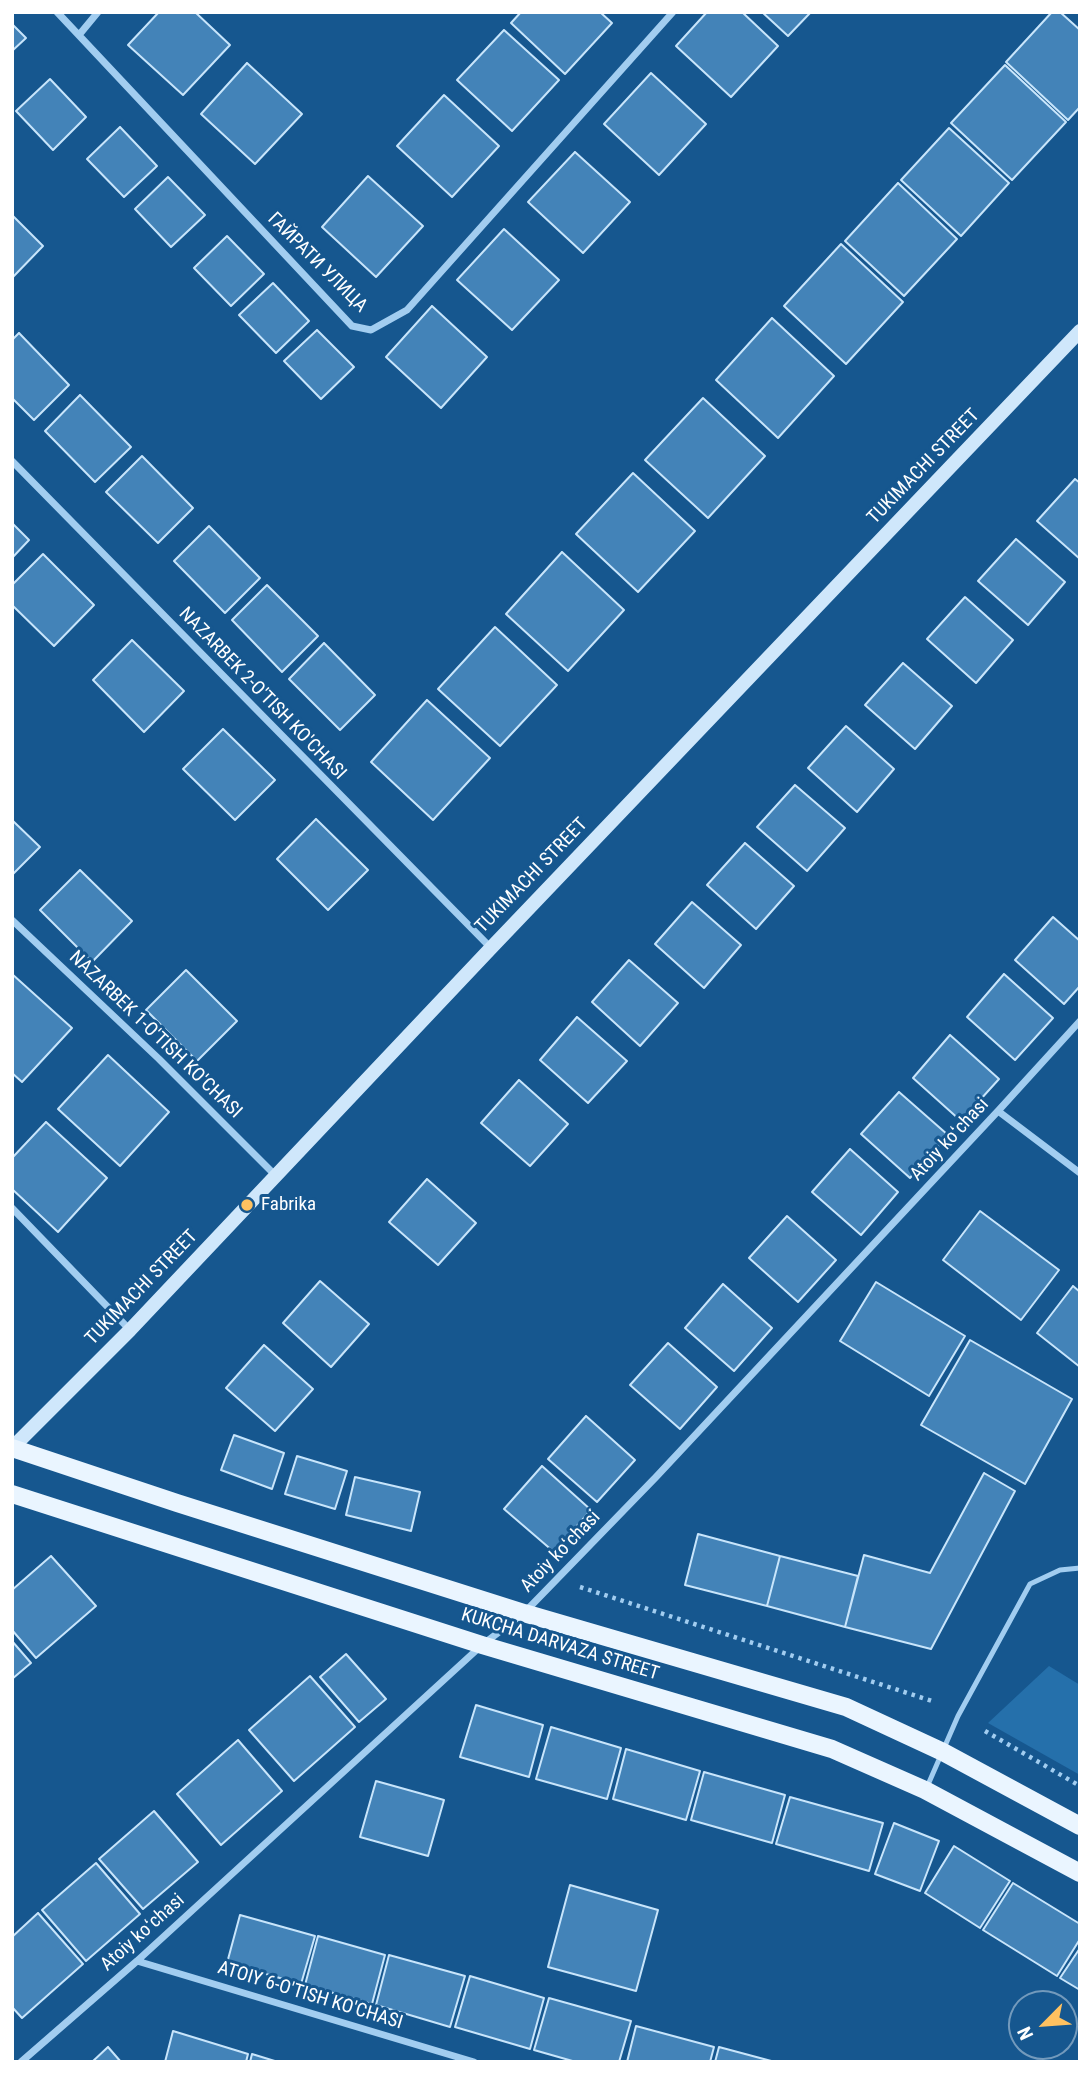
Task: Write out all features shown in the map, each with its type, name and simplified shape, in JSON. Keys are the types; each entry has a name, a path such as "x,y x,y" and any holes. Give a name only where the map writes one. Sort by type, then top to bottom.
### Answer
{"main road":[{"name":"TUKIMACHI STREET","path":"12,1449 130,1330 1080,331"},
{"name":"KUKCHA DARVAZA STREET","path":"12,1449 523,1613 846,1707 943,1752 1080,1826"},
{"name":"KUKCHA DARVAZA STREET","path":"12,1494 482,1645 832,1749 925,1790 1080,1874"}],"street":[{"name":"ГАЙРАТИ УЛИЦА","path":"57,12 352,326 371,330 407,310 673,12"},
{"path":"79,35 98,12"},
{"name":"NAZARBEK 2-O'TISH KO'CHASI","path":"12,461 491,948"},
{"name":"NAZARBEK 1-O'TISH KO'CHASI","path":"12,920 159,1059 275,1175"},
{"name":"Atoiy koʻchasi","path":"22,2062 137,1961 482,1645 523,1613 656,1477 1080,1021"},
{"path":"998,1111 1080,1173"},
{"path":"12,1209 130,1330"},
{"name":"ATOIY 6-O'TISH KO'CHASI","path":"137,1961 474,2062"}],"lane":[{"path":"925,1790 958,1716 1030,1584 1060,1570 1080,1568"}],"path":[{"path":"556,1579 932,1701"},
{"path":"985,1731 1080,1787"}],"shaded area":[{"path":"1049,1666 1080,1685 1080,1775 988,1723"}],"building":[{"path":"159,12 195,12 230,45 183,95 128,45"},
{"path":"521,12 600,12 612,23 565,74 511,23"},
{"path":"707,12 742,12 778,46 731,97 676,46"},
{"path":"762,12 811,12 788,36"},
{"path":"1052,12 1060,12 1080,30 1080,107 1068,120 1006,62"},
{"path":"12,24 26,38 12,51"},
{"path":"504,30 559,80 512,131 457,80"},
{"path":"247,63 302,114 255,164 201,114"},
{"path":"1005,65 1066,122 1012,180 951,123"},
{"path":"651,73 706,124 659,175 604,124"},
{"path":"50,79 86,117 53,150 16,111"},
{"path":"444,95 499,146 452,197 397,146"},
{"path":"120,127 157,166 124,197 87,159"},
{"path":"949,128 1009,183 961,236 901,180"},
{"path":"575,152 630,202 583,253 528,202"},
{"path":"368,176 423,226 376,277 322,227"},
{"path":"168,177 205,215 171,247 135,209"},
{"path":"898,183 957,239 904,296 845,241"},
{"path":"12,215 43,246 12,278"},
{"path":"504,229 559,280 512,330 457,280"},
{"path":"227,236 264,274 231,306 194,268"},
{"path":"841,244 903,302 846,364 784,306"},
{"path":"273,283 309,321 276,353 239,315"},
{"path":"432,306 487,357 441,408 386,357"},
{"path":"772,318 834,376 778,438 716,380"},
{"path":"317,330 354,367 321,399 284,361"},
{"path":"19,333 69,385 34,420 12,398 12,340"},
{"path":"80,395 131,447 95,482 45,431"},
{"path":"703,398 765,456 708,518 645,460"},
{"path":"142,456 193,508 158,543 106,492"},
{"path":"633,473 695,531 638,592 576,534"},
{"path":"1075,479 1080,483 1080,559 1037,521"},
{"path":"12,523 29,540 12,558"},
{"path":"209,526 260,578 225,613 174,561"},
{"path":"1016,539 1065,582 1028,625 978,581"},
{"path":"562,552 624,610 568,671 506,614"},
{"path":"43,554 94,605 54,646 12,605 12,585"},
{"path":"267,585 318,636 282,672 232,620"},
{"path":"965,597 1013,640 976,683 927,639"},
{"path":"495,627 557,685 500,746 438,689"},
{"path":"132,640 184,691 144,732 93,680"},
{"path":"324,643 375,695 340,730 289,679"},
{"path":"903,663 952,706 915,749 865,705"},
{"path":"427,700 490,758 433,820 371,762"},
{"path":"846,726 894,769 857,812 808,768"},
{"path":"223,729 275,780 235,820 183,769"},
{"path":"795,785 845,828 807,871 757,827"},
{"path":"316,819 368,870 328,910 277,859"},
{"path":"12,820 40,847 12,875"},
{"path":"745,843 794,886 756,929 707,885"},
{"path":"80,870 132,921 92,962 40,910"},
{"path":"692,902 741,945 704,988 655,944"},
{"path":"1053,917 1080,941 1080,986 1064,1004 1015,960"},
{"path":"629,960 678,1003 640,1046 592,1002"},
{"path":"186,970 237,1021 197,1061 146,1010"},
{"path":"12,974 72,1028 22,1082 12,1073"},
{"path":"1004,974 1053,1018 1015,1060 967,1017"},
{"path":"577,1017 627,1061 588,1103 540,1060"},
{"path":"950,1035 999,1079 961,1121 913,1078"},
{"path":"108,1055 169,1112 120,1166 58,1109"},
{"path":"519,1080 568,1124 530,1166 481,1123"},
{"path":"899,1092 948,1135 910,1178 861,1134"},
{"path":"46,1122 107,1178 58,1232 12,1189 12,1158"},
{"path":"850,1149 898,1192 861,1235 812,1192"},
{"path":"427,1179 476,1223 438,1265 389,1222"},
{"path":"980,1211 1059,1270 1021,1320 943,1260"},
{"path":"787,1216 836,1260 798,1302 749,1258"},
{"path":"320,1281 369,1324 331,1367 283,1323"},
{"path":"876,1282 965,1336 929,1396 840,1341"},
{"path":"723,1284 772,1328 734,1371 685,1328"},
{"path":"1073,1286 1080,1292 1080,1367 1037,1333"},
{"path":"970,1340 1072,1399 1025,1484 921,1425"},
{"path":"668,1343 717,1387 680,1429 630,1385"},
{"path":"264,1345 313,1389 275,1431 226,1388"},
{"path":"586,1416 635,1460 597,1502 548,1459"},
{"path":"234,1435 284,1453 272,1489 221,1470"},
{"path":"297,1456 347,1471 335,1509 285,1494"},
{"path":"542,1466 591,1510 554,1552 504,1509"},
{"path":"984,1473 1015,1491 931,1649 845,1627 864,1555 930,1573"},
{"path":"355,1477 420,1492 411,1531 346,1515"},
{"path":"698,1534 780,1556 767,1606 685,1585"},
{"path":"51,1556 96,1606 36,1658 12,1630 12,1590"},
{"path":"780,1556 858,1576 845,1627 767,1606"},
{"path":"12,1641 31,1663 12,1679"},
{"path":"346,1654 386,1699 359,1722 320,1677"},
{"path":"310,1676 355,1727 294,1781 249,1730"},
{"path":"476,1705 543,1725 529,1777 460,1757"},
{"path":"551,1727 621,1748 607,1799 536,1779"},
{"path":"238,1740 282,1791 221,1845 177,1794"},
{"path":"626,1749 700,1771 686,1820 613,1799"},
{"path":"704,1772 785,1795 772,1843 691,1820"},
{"path":"376,1781 444,1800 428,1856 360,1837"},
{"path":"790,1797 883,1823 869,1871 776,1844"},
{"path":"154,1811 198,1862 143,1909 99,1859"},
{"path":"894,1823 939,1841 920,1891 875,1874"},
{"path":"954,1846 1010,1881 980,1928 925,1893"},
{"path":"96,1863 140,1914 86,1961 42,1910"},
{"path":"1013,1883 1080,1924 1080,1939 1057,1976 983,1930"},
{"path":"570,1885 658,1910 636,1991 548,1967"},
{"path":"38,1913 83,1964 22,2018 12,2007 12,1937"},
{"path":"240,1915 315,1936 301,1984 227,1963"},
{"path":"318,1936 385,1955 372,2004 305,1985"},
{"path":"1080,1948 1080,1990 1060,1978"},
{"path":"389,1955 465,1976 450,2027 376,2005"},
{"path":"470,1976 544,1998 530,2049 455,2027"},
{"path":"549,1998 631,2021 619,2062 576,2062 534,2050"},
{"path":"636,2026 714,2047 710,2062 627,2062"},
{"path":"173,2031 248,2054 246,2062 165,2062"},
{"path":"108,2047 121,2062 92,2062"},
{"path":"719,2047 775,2062 715,2062"},
{"path":"252,2054 278,2062 250,2062"}],"place":[{"name":"Fabrika","path":"247,1205"}]}
